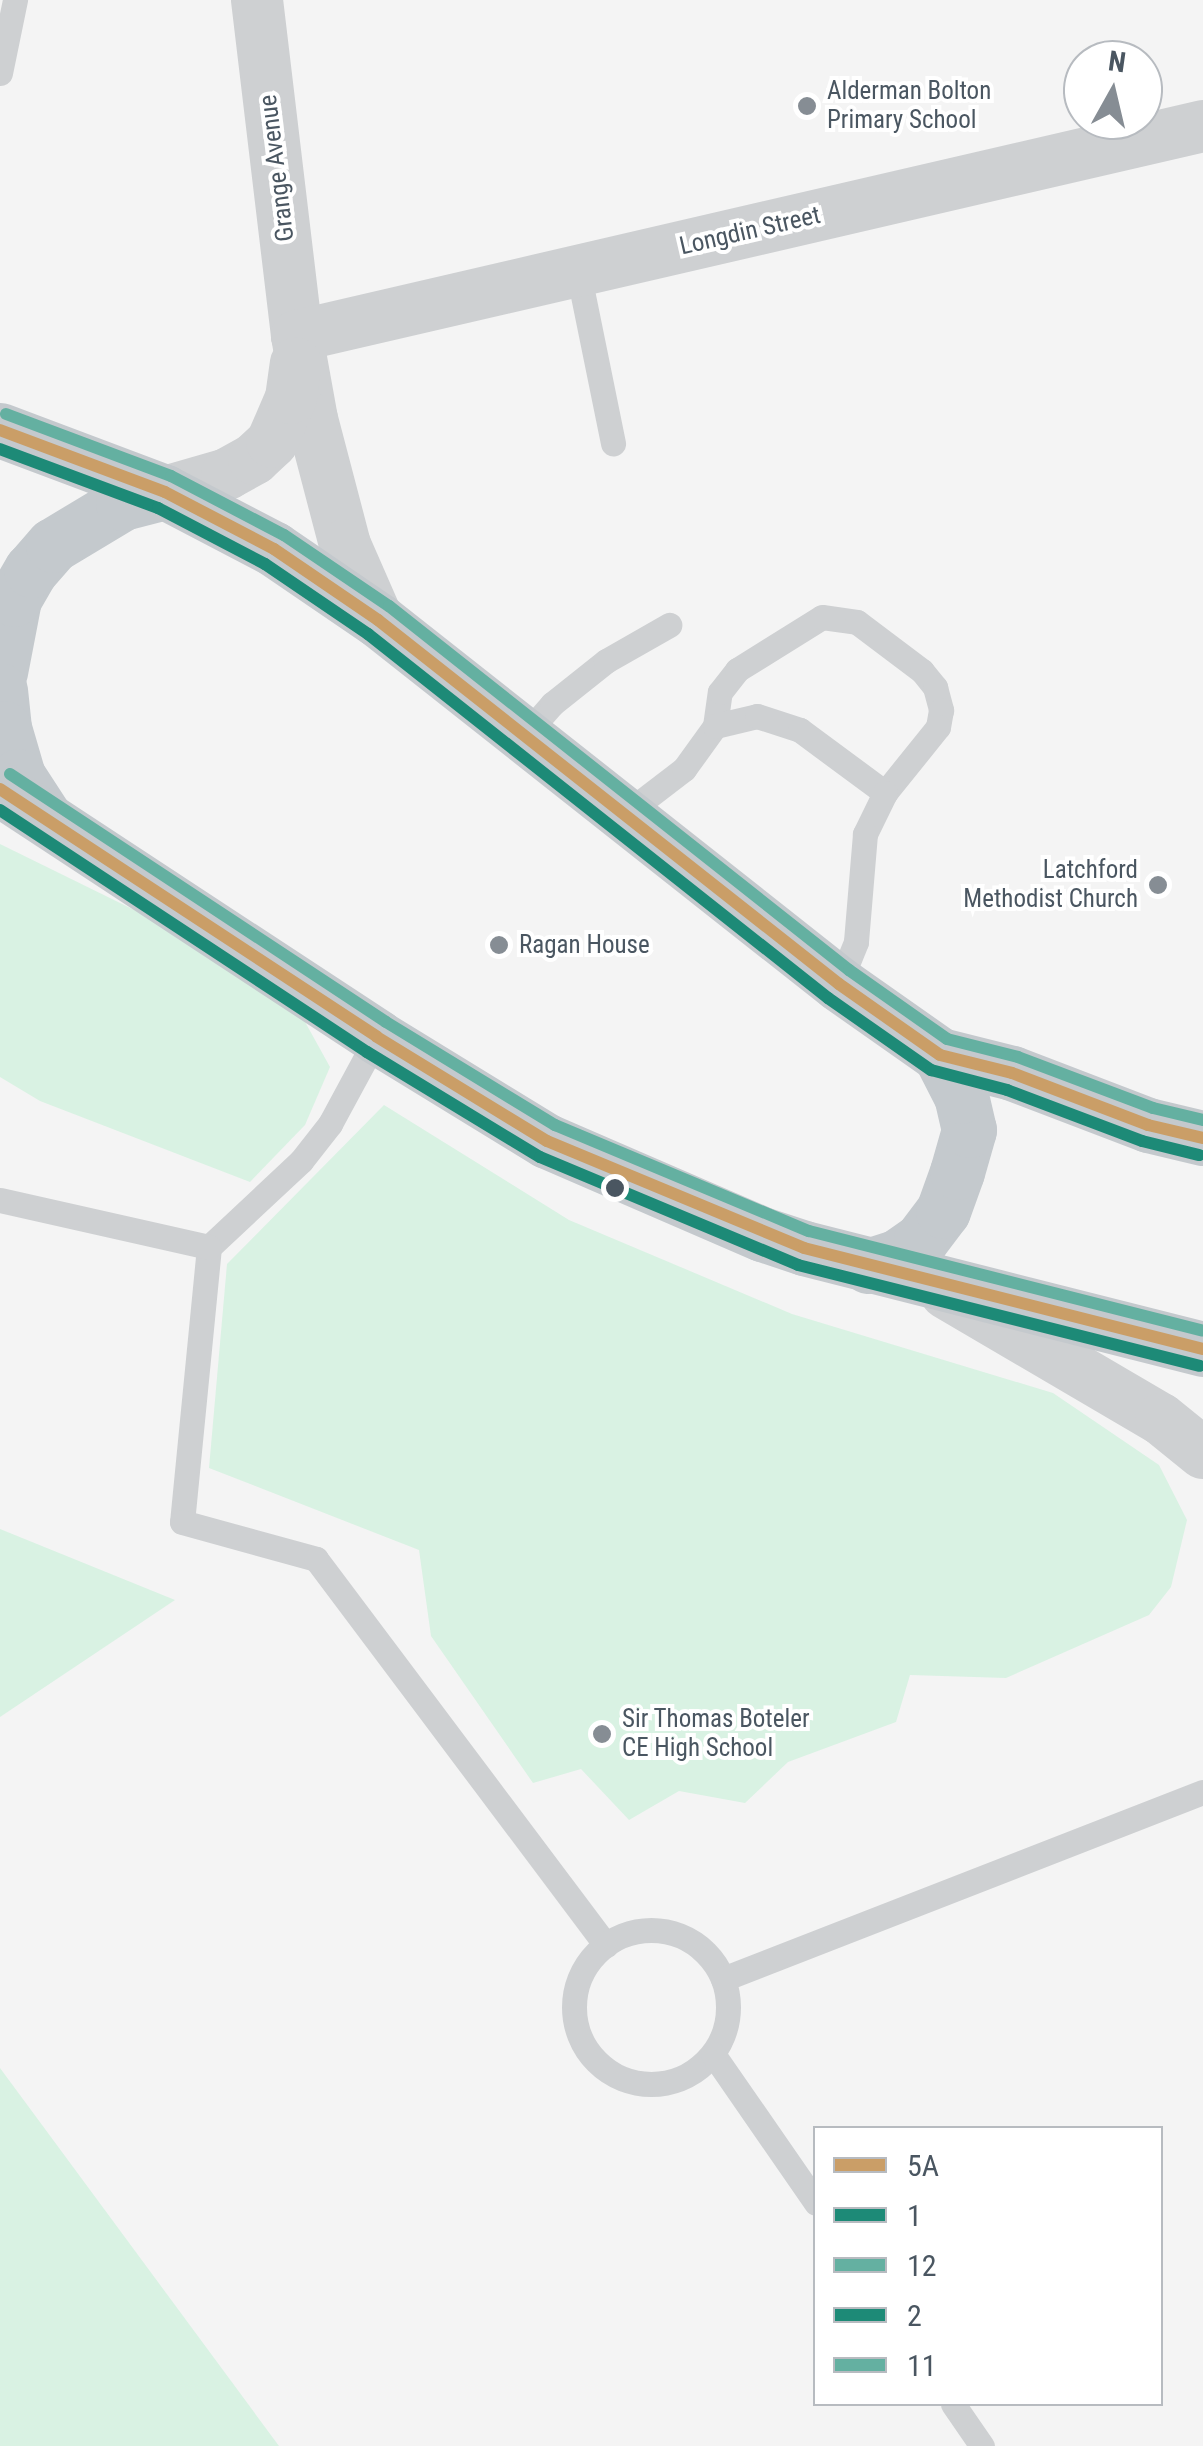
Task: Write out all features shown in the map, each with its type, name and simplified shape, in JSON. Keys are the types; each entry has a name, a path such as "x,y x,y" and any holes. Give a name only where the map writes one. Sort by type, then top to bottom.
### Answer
{"highway":[{"path":"0,430 165,492 274,549 378,620 839,984 940,1055 1012,1072 1148,1125 1203,1138"},
{"path":"0,672 14,599 30,570 53,546 84,525 123,503 165,492"},
{"path":"0,690 4,728 22,803 377,1037 547,1141 762,1234 1203,1349"},
{"path":"893,1271 898,1256 920,1240 943,1211 970,1130 961,1096 940,1055"}],"street":[{"name":"Grange Avenue","path":"258,0 297,336 324,473 345,545 378,620"},
{"name":"Longdin Street","path":"297,336 1203,126"},
{"name":"Grange Avenue","path":"165,492 227,474 254,459 272,442 291,398 297,336"},
{"path":"893,1271 1161,1418 1203,1453"}],"lane":[{"path":"0,73 15,0"},
{"path":"578,270 613,443"},
{"path":"624,815 684,769 715,726 720,692 737,670 822,617 857,622 922,670 935,688 941,710 938,727 885,793 865,834 856,942 839,984"},
{"path":"524,736 552,704 606,661 669,626"},
{"path":"715,726 758,716 800,730 885,793"},
{"path":"377,1037 330,1124 301,1161 208,1247 182,1522 316,1560 606,1945"},
{"path":"0,1200 208,1247"},
{"path":"723,1978 1203,1792"},
{"path":"672,1932 712,1958 723,1978 727,2017 713,2054 682,2076 643,2084 618,2076 596,2061 581,2039 574,2014 576,1987 587,1963 606,1945 626,1934 672,1932"},
{"path":"713,2054 813,2200"},
{"path":"954,2406 982,2446"}],"green space":[{"path":"0,844 171,928 299,1011 330,1067 305,1125 250,1182 40,1101 0,1077"},
{"path":"384,1105 569,1220 792,1314 1053,1393 1159,1465 1187,1520 1171,1587 1149,1615 1006,1678 910,1675 896,1722 788,1762 745,1803 679,1791 629,1820 581,1769 533,1783 431,1636 419,1550 209,1468 227,1264"},
{"path":"0,1529 175,1600 0,1717"},
{"path":"0,2068 279,2446 0,2446"}],"transit line":[{"name":"12","path":"6,414 171,476 284,535 389,606 849,970 947,1039 1018,1057 1153,1108 1203,1120"},
{"name":"5A","path":"0,430 165,492 274,549 378,620 839,984 940,1055 1012,1073 1148,1125 1203,1138"},
{"name":"1","path":"0,449 158,508 265,564 368,634 828,998 931,1070 1007,1090 1142,1141 1199,1155"},
{"name":"11","path":"10,774 386,1022 555,1125 809,1231 1203,1331"},
{"name":"5A","path":"0,789 377,1037 547,1141 804,1248 1203,1349"},
{"name":"2","path":"0,810 367,1052 540,1157 798,1265 1199,1366"}],"place":[{"name":"Alderman Bolton Primary School","path":"807,106"},
{"name":"Latchford Methodist Church","path":"1158,885"},
{"name":"Ragan House","path":"499,945"},
{"name":"Sir Thomas Boteler CE High School","path":"602,1734"}]}
